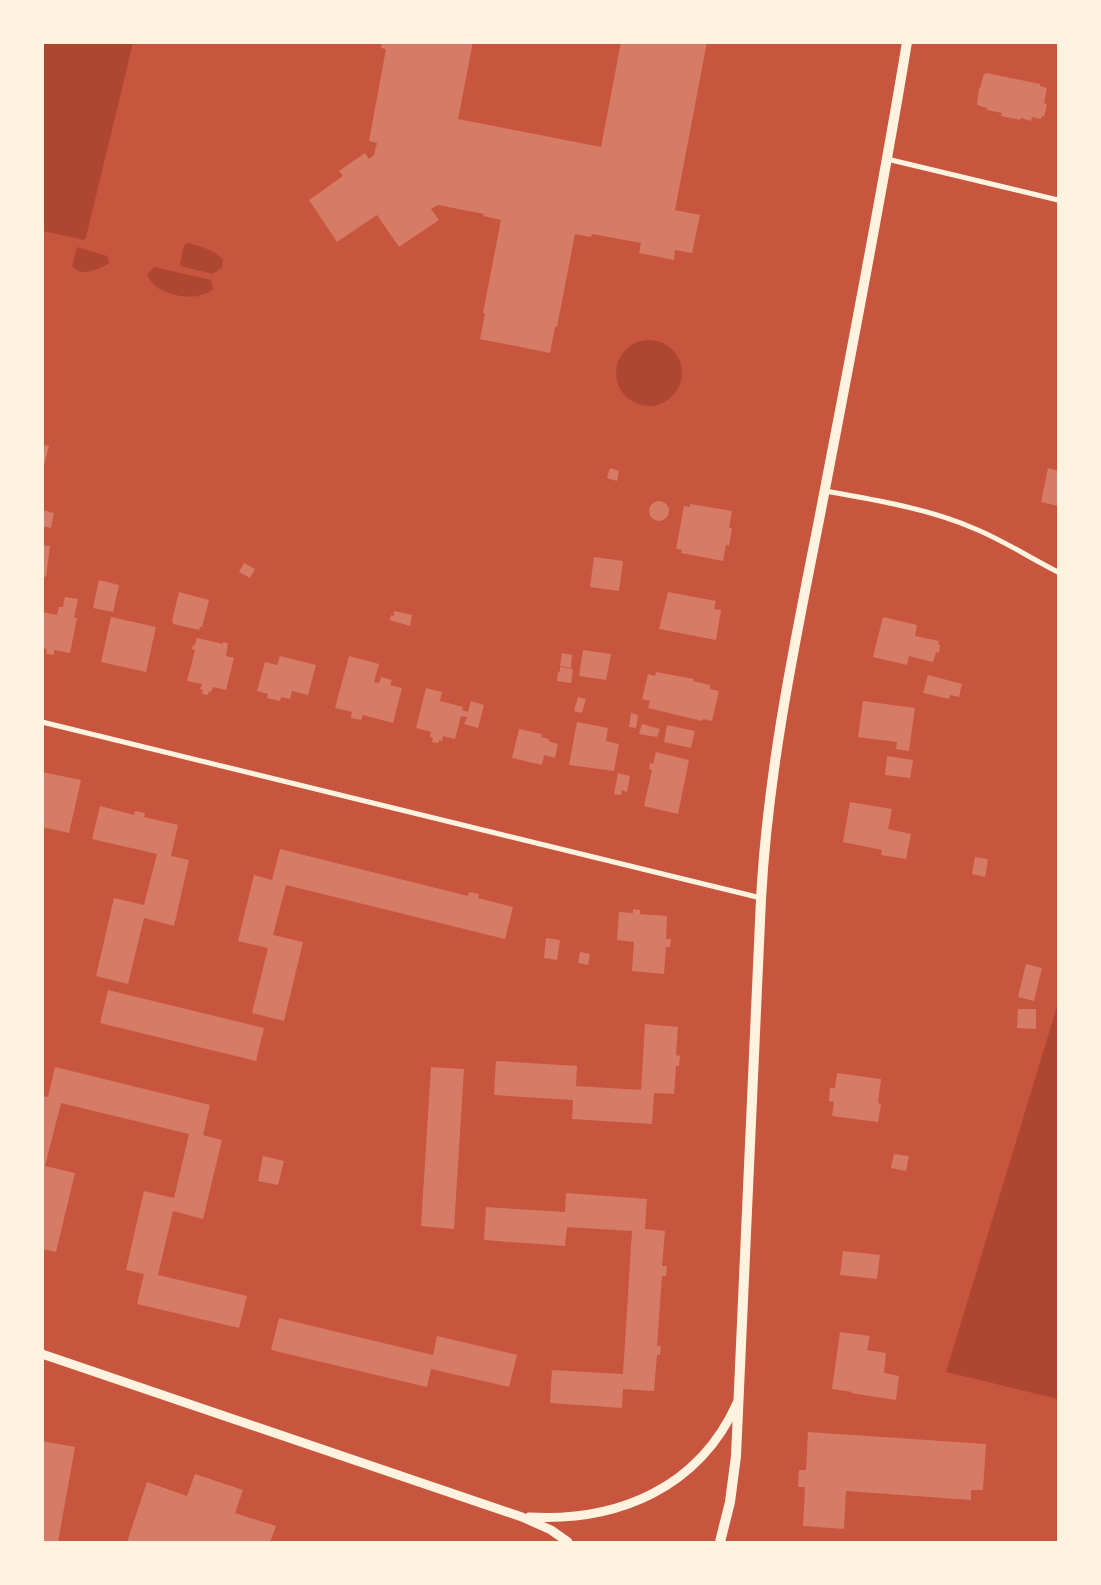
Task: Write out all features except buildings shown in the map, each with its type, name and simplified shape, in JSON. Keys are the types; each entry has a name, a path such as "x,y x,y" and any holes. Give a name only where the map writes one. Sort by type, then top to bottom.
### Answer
{"main road":[{"path":"720,1542 734,1482 766,823 788,678 888,159 907,42"}],"street":[{"path":"888,159 1058,200"},
{"path":"824,491 906,507 955,521 988,534 1058,572"},
{"path":"42,722 761,898"},
{"path":"42,1354 522,1517 551,1530 568,1542"},
{"path":"522,1517 582,1516 613,1510 637,1501 674,1481 697,1462 722,1434 737,1403"}],"shaded area":[{"path":"43,42 133,43 84,240 43,231"},
{"path":"188,243 212,251 223,260 222,267 213,274 181,266 184,245"},
{"path":"77,247 107,256 110,263 101,268 85,272 75,270 72,266"},
{"path":"154,267 211,280 213,289 200,296 174,295 151,282 147,274"},
{"path":"649,340 662,343 672,350 679,360 682,373 679,386 672,396 662,403 649,406 636,403 626,396 619,386 616,373 619,360 626,350 636,343"},
{"path":"1058,1003 1058,1399 946,1372"}]}
